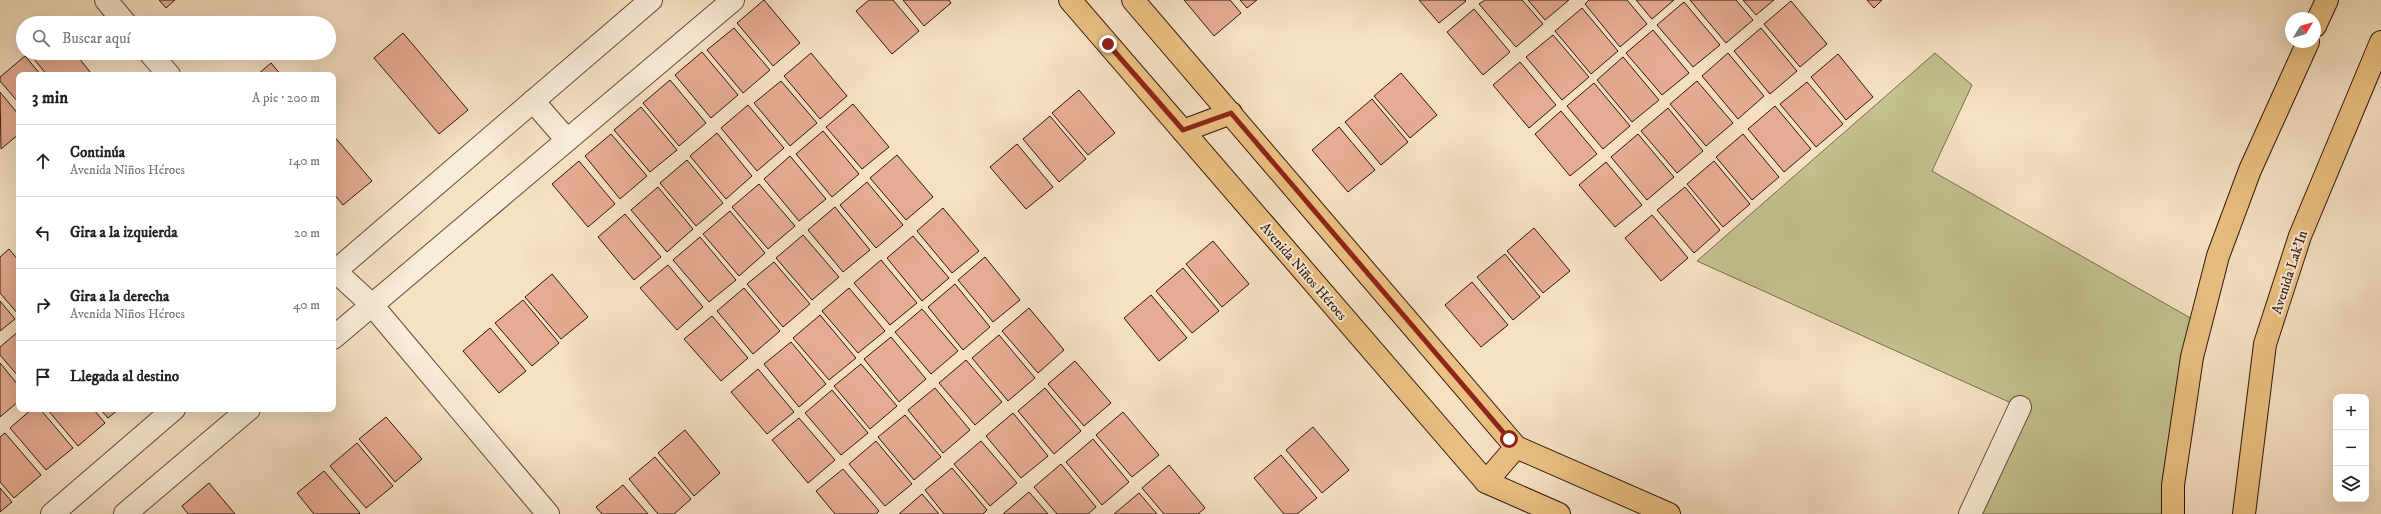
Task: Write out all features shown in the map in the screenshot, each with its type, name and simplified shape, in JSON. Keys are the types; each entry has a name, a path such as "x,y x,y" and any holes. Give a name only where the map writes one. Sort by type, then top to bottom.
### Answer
{"main road":[{"name":"Avenida Niños Héroes","path":"1070,0 1486,482 1559,514"},
{"path":"1133,0 1516,447 1669,514"},
{"path":"2321,13 2327,0"},
{"name":"Avenida Lak'In","path":"2244,514 2265,344 2300,236 2381,42"},
{"path":"2173,514 2173,485 2192,358 2218,256 2250,170 2305,48"},
{"path":"1183,130 1231,113"},
{"path":"1486,482 1516,447"}],"street":[{"path":"106,0 119,16"},
{"path":"336,269 651,0"},
{"path":"336,335 733,0"},
{"path":"156,60 166,72"},
{"path":"533,101 567,140"},
{"path":"336,273 372,305 548,514"},
{"path":"1970,514 2020,408"},
{"path":"57,512 171,412"},
{"path":"125,514 245,412"}],"shaded area":[{"path":"1935,53 1972,85 1932,171 2201,324 2173,514 1970,514 2020,407 1697,261"}],"building":[{"path":"159,0 175,0 166,8"},
{"path":"764,0 800,43 773,66 737,23"},
{"path":"869,0 893,0 919,31 892,54 856,11"},
{"path":"903,0 949,0 951,3 924,26"},
{"path":"1184,0 1230,0 1241,13 1214,36"},
{"path":"1240,0 1257,0 1247,8"},
{"path":"1419,0 1465,0 1466,1 1439,23"},
{"path":"1485,0 1522,0 1543,24 1516,47 1479,4"},
{"path":"1528,0 1569,0 1545,20"},
{"path":"1589,0 1627,0 1647,24 1620,47 1585,4"},
{"path":"1636,0 1674,0 1652,19"},
{"path":"1690,0 1736,0 1753,20 1726,43"},
{"path":"1743,0 1774,0 1756,15"},
{"path":"1867,0 1882,0 1874,8"},
{"path":"1791,1 1827,44 1800,67 1764,24"},
{"path":"1684,2 1720,45 1693,67 1657,25"},
{"path":"1582,8 1618,51 1591,74 1555,31"},
{"path":"1474,9 1510,52 1483,75 1447,32"},
{"path":"734,28 770,70 743,93 707,50"},
{"path":"1761,28 1797,71 1770,94 1734,51"},
{"path":"1653,30 1689,73 1662,95 1626,53"},
{"path":"403,33 468,110 439,134 374,58"},
{"path":"1553,35 1589,77 1562,100 1526,57"},
{"path":"702,52 738,95 711,118 675,75"},
{"path":"811,53 847,96 820,119 784,76"},
{"path":"1728,53 1764,96 1738,119 1702,76"},
{"path":"1838,54 1873,97 1846,120 1811,77"},
{"path":"1623,57 1659,100 1632,122 1597,80"},
{"path":"20,60 28,60 38,72 16,72 16,100 0,81 0,77"},
{"path":"35,60 81,60 90,72 45,72"},
{"path":"1520,62 1556,105 1529,128 1493,85"},
{"path":"271,63 278,72 260,72"},
{"path":"1401,73 1437,115 1410,138 1374,96"},
{"path":"670,80 706,123 679,146 643,103"},
{"path":"781,81 817,123 790,146 754,103"},
{"path":"1697,81 1733,123 1706,146 1670,104"},
{"path":"1807,82 1843,124 1816,147 1780,104"},
{"path":"1594,83 1630,126 1603,149 1567,106"},
{"path":"1079,90 1115,133 1088,155 1052,113"},
{"path":"0,92 16,111 16,136 1,149"},
{"path":"1372,99 1408,142 1381,165 1345,122"},
{"path":"853,104 889,147 862,169 826,127"},
{"path":"748,105 784,148 757,171 721,128"},
{"path":"1775,106 1811,149 1784,172 1748,129"},
{"path":"641,107 677,150 650,172 614,130"},
{"path":"1668,108 1703,151 1677,173 1641,131"},
{"path":"1561,111 1597,154 1570,176 1535,134"},
{"path":"1050,116 1086,159 1059,182 1023,139"},
{"path":"1339,127 1375,170 1348,192 1312,150"},
{"path":"823,131 859,174 832,197 796,154"},
{"path":"717,133 752,176 726,199 690,156"},
{"path":"611,134 647,176 620,199 585,156"},
{"path":"1638,134 1674,177 1647,200 1611,157"},
{"path":"1743,134 1779,177 1752,200 1716,157"},
{"path":"336,139 372,181 343,205 336,197"},
{"path":"1017,144 1053,187 1026,209 990,167"},
{"path":"897,155 933,197 906,220 870,178"},
{"path":"790,156 826,199 799,221 764,179"},
{"path":"687,160 723,203 696,226 660,183"},
{"path":"579,161 615,204 588,227 552,184"},
{"path":"1714,161 1750,204 1723,227 1687,184"},
{"path":"1606,162 1642,205 1615,227 1579,185"},
{"path":"867,182 903,225 876,248 840,205"},
{"path":"759,184 795,226 768,249 732,207"},
{"path":"658,187 693,229 667,252 631,210"},
{"path":"1685,187 1720,230 1694,253 1657,210"},
{"path":"835,207 870,250 843,272 808,230"},
{"path":"943,208 979,251 952,273 917,231"},
{"path":"730,211 765,253 739,276 703,234"},
{"path":"625,214 661,257 634,280 598,237"},
{"path":"1652,215 1688,258 1661,281 1625,238"},
{"path":"1534,228 1570,271 1543,293 1507,251"},
{"path":"803,235 839,277 812,300 776,258"},
{"path":"913,236 949,278 922,301 887,258"},
{"path":"700,237 736,280 709,302 673,260"},
{"path":"1213,241 1249,284 1222,307 1186,264"},
{"path":"9,249 16,257 16,312 0,293 0,257"},
{"path":"1505,254 1540,297 1513,320 1477,277"},
{"path":"985,257 1020,300 993,322 958,280"},
{"path":"881,260 917,303 890,325 854,283"},
{"path":"774,262 810,304 783,327 747,284"},
{"path":"668,265 703,307 677,330 640,288"},
{"path":"1183,268 1219,311 1192,333 1156,291"},
{"path":"552,274 588,317 561,339 525,297"},
{"path":"1472,282 1508,325 1481,347 1445,305"},
{"path":"955,284 990,327 963,350 928,307"},
{"path":"744,288 780,331 753,354 717,311"},
{"path":"849,288 885,331 858,353 822,311"},
{"path":"1151,295 1187,338 1159,361 1124,318"},
{"path":"523,300 559,343 532,366 495,323"},
{"path":"0,301 15,319 0,331"},
{"path":"1029,308 1064,350 1038,373 1002,331"},
{"path":"922,309 958,351 931,374 895,332"},
{"path":"820,315 856,358 829,380 793,338"},
{"path":"712,316 748,358 721,381 684,339"},
{"path":"490,328 526,371 499,393 463,351"},
{"path":"16,334 16,374 0,355 0,347"},
{"path":"999,335 1035,378 1008,401 972,358"},
{"path":"891,337 926,379 899,402 864,359"},
{"path":"791,342 826,384 799,407 764,364"},
{"path":"966,360 1002,402 975,425 939,383"},
{"path":"1075,361 1111,403 1084,426 1048,384"},
{"path":"0,363 16,382 16,404 0,417"},
{"path":"861,364 897,406 870,429 834,386"},
{"path":"758,369 794,412 767,434 731,392"},
{"path":"935,388 970,430 943,453 908,410"},
{"path":"1045,388 1081,431 1054,454 1018,411"},
{"path":"832,390 868,433 841,455 805,413"},
{"path":"29,412 43,412 73,448 46,470 10,428"},
{"path":"50,412 96,412 105,423 78,446"},
{"path":"103,412 115,412 108,418"},
{"path":"1123,412 1159,455 1132,477 1096,435"},
{"path":"1013,413 1048,456 1021,478 986,436"},
{"path":"905,415 941,457 914,480 878,437"},
{"path":"386,417 422,459 395,482 359,439"},
{"path":"799,418 835,460 808,483 772,440"},
{"path":"1313,427 1349,470 1322,493 1286,450"},
{"path":"685,430 720,473 694,496 658,453"},
{"path":"5,433 41,475 14,498 0,482 0,437"},
{"path":"1093,439 1129,482 1102,505 1066,462"},
{"path":"876,441 912,484 885,506 849,464"},
{"path":"981,441 1017,483 990,506 954,464"},
{"path":"357,443 393,486 366,508 330,466"},
{"path":"1281,455 1317,498 1297,514 1284,514 1254,478"},
{"path":"655,457 691,499 674,514 658,514 629,479"},
{"path":"1061,464 1096,507 1088,514 1057,514 1034,487"},
{"path":"1169,465 1205,508 1198,514 1164,514 1142,488"},
{"path":"952,468 987,510 983,514 944,514 925,490"},
{"path":"843,469 879,511 876,514 835,514 816,491"},
{"path":"324,471 360,513 359,514 314,514 297,493"},
{"path":"209,483 235,514 188,514 182,506"},
{"path":"623,485 648,514 602,514 596,507"},
{"path":"0,488 12,502 0,512"},
{"path":"1029,492 1048,514 1003,514"},
{"path":"1139,493 1157,514 1114,514"},
{"path":"922,494 939,514 899,514"}],"route":[{"path":"1108,44 1183,130 1231,113 1509,439"}]}
